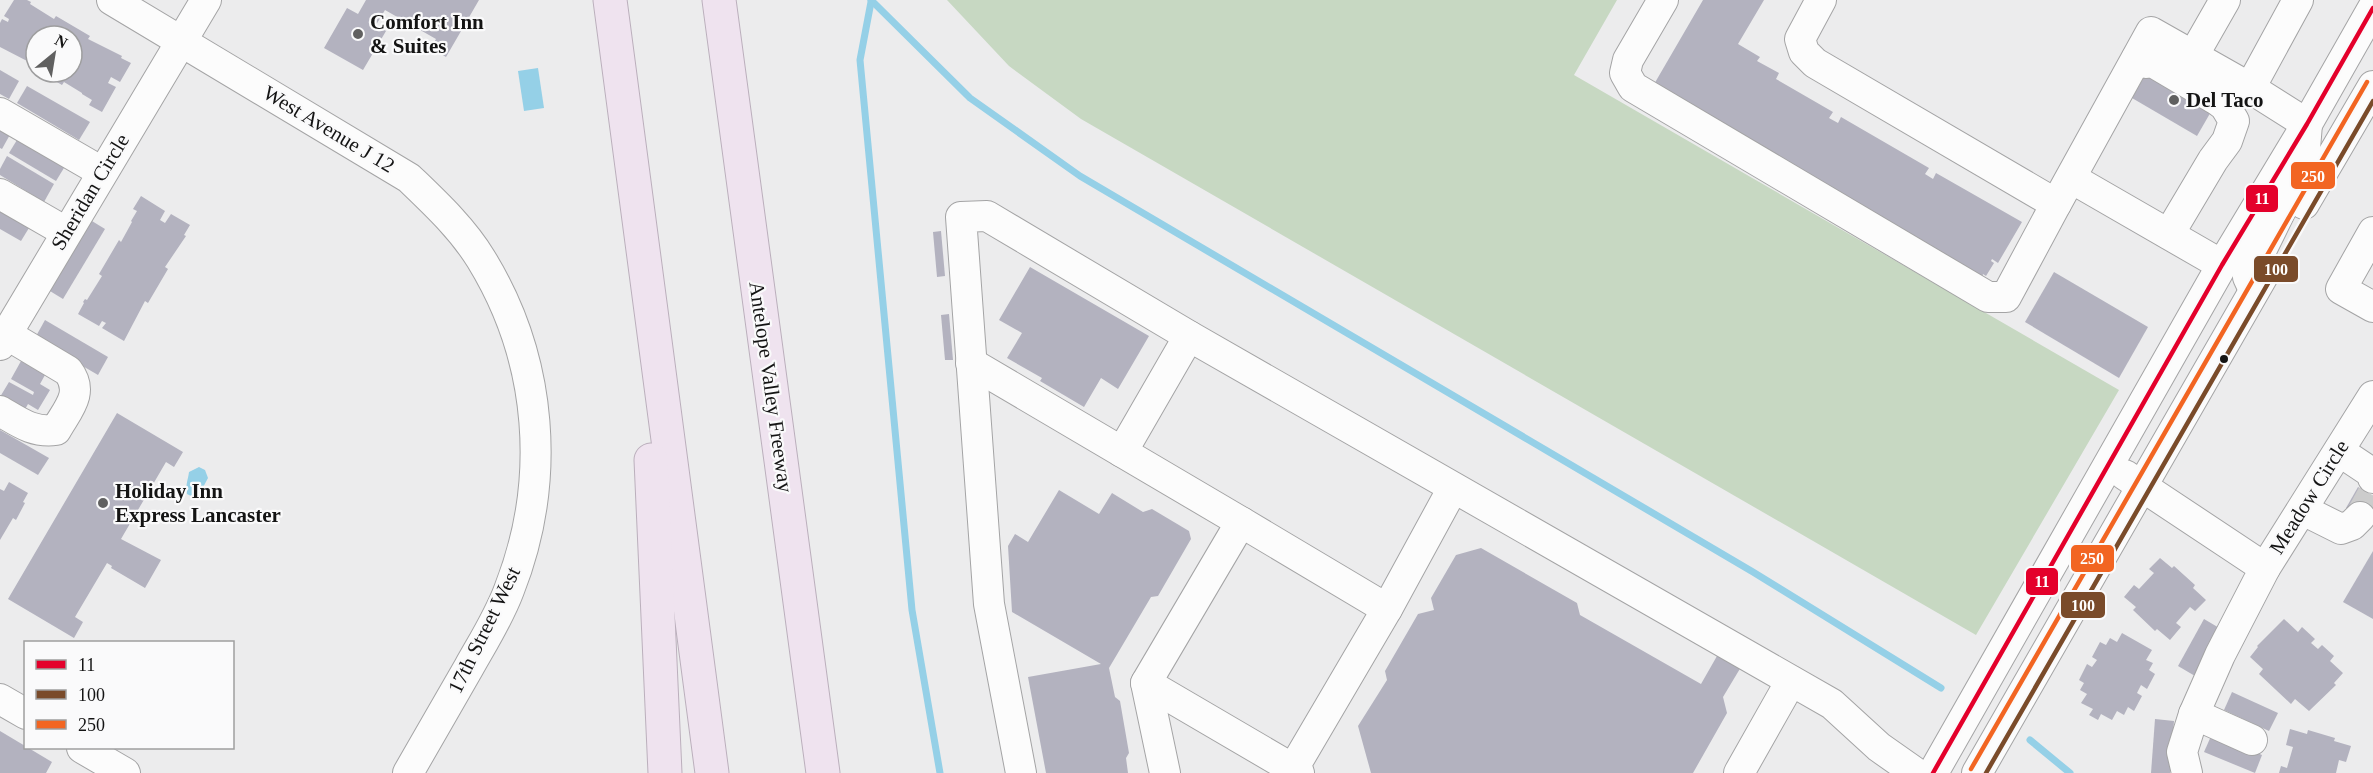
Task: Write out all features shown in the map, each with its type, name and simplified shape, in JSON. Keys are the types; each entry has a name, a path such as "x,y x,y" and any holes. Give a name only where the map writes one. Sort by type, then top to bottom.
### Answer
{"highway":[{"path":"610,0 712,773"},
{"name":"Antelope Valley Freeway","path":"719,0 823,773"},
{"path":"646,282 650,441 665,773"}],"street":[{"name":"West Avenue J 12","path":"112,0 409,178 449,216 481,258 505,303"},
{"name":"Sheridan Circle","path":"3,340 206,0"},
{"path":"1663,0 1628,60 1625,73 1633,87 1988,297 2006,297 2151,32 2250,88 2307,124"},
{"path":"1821,0 1800,39 1804,52 1815,63 2056,204"},
{"path":"2193,56 2225,0"},
{"path":"2250,88 2298,0"},
{"path":"1933,773 2222,265 2307,124 2373,8"},
{"path":"2137,58 2146,63 2151,61 2217,100 2234,121 2227,141 2201,179 2169,234"},
{"path":"1977,773 2254,290 2369,103"},
{"path":"0,113 102,172"},
{"path":"2254,290 2248,277 2281,210 2303,173 2307,124"},
{"path":"2071,178 2222,265"},
{"path":"0,194 66,232"},
{"path":"1021,773 989,604 961,217 987,216 1189,336 1832,704 1879,747 1916,773"},
{"path":"2373,232 2341,289 2373,307"},
{"name":"17th Street West","path":"408,773 503,602 527,538 536,482 536,429 526,365 505,303"},
{"path":"1122,452 1189,336"},
{"path":"0,411 31,429 43,432 56,430 77,393 75,380 68,371 3,340"},
{"path":"971,363 1387,609"},
{"name":"Meadow Circle","path":"2187,773 2182,752 2194,714 2220,655 2265,568 2373,396"},
{"path":"2303,510 2341,529 2352,525 2369,496 2372,473 2339,451"},
{"path":"2110,464 2265,568"},
{"path":"1146,683 1296,771 1453,488"},
{"path":"1165,773 1146,683 1241,522"},
{"path":"1739,773 1791,681"},
{"path":"0,699 24,713"},
{"path":"2194,714 2252,740"},
{"path":"85,749 125,773"}],"green space":[{"path":"947,0 1617,0 1574,75 2119,390 1976,635 1081,119 1009,66"}],"water":[{"path":"538,68 544,108 524,111 518,71"},
{"path":"199,467 205,470 208,478 200,493 191,496 186,491 189,472"}],"building":[{"path":"14,0 27,0 54,19 56,16 70,24 24,24 24,59 0,47 0,23 2,19 8,22 9,19 4,16"},
{"name":"Comfort Inn & Suites","path":"366,0 479,0 446,57 431,48 436,39 385,10 376,25 386,31 363,70 324,48 347,8 358,14"},
{"path":"1703,0 1764,0 1738,44 1760,57 1757,61 1779,73 1776,79 1833,112 1829,118 1838,123 1841,117 1929,168 1925,174 1933,179 1936,173 2022,222 1998,263 1992,259 1994,263 1986,276 1983,274 1982,277 1653,86"},
{"path":"84,32 90,36 88,39 131,63 120,82 111,77 108,83 116,87 102,112 89,105 92,100 67,84 84,84"},
{"name":"Del Taco","path":"2151,65 2216,103 2197,136 2132,98"},
{"path":"0,70 19,81 9,99 0,94"},
{"path":"27,86 90,122 79,140 17,103"},
{"path":"0,124 12,131 2,149 0,148"},
{"path":"20,135 67,163 56,181 9,153"},
{"path":"7,156 54,184 44,202 0,175 0,169"},
{"path":"141,196 165,211 160,220 165,223 171,214 190,225 184,235 186,236 165,267 168,269 148,303 145,301 124,341 102,328 106,323 102,321 99,326 78,314 83,302 87,300 102,276 99,274 132,222 137,211 133,209"},
{"path":"0,205 32,223 21,241 0,229"},
{"path":"87,218 105,229 63,299 45,288"},
{"path":"941,231 945,276 937,277 933,232"},
{"path":"1030,267 1149,336 1118,389 1101,378 1084,407 1040,381 1042,378 1007,358 1022,333 999,320"},
{"path":"2054,272 2148,327 2119,378 2025,322"},
{"path":"949,314 953,360 945,360 941,315"},
{"path":"45,320 108,357 98,375 35,338"},
{"path":"21,361 45,375 40,384 50,390 38,410 28,404 23,413 0,397 9,382 33,395 34,392 11,379"},
{"name":"Holiday Inn Express Lancaster","path":"117,413 183,452 174,467 166,462 121,539 161,560 145,588 111,568 112,566 107,563 75,617 83,622 74,638 8,599"},
{"path":"0,430 49,458 38,475 0,453"},
{"path":"9,482 28,493 16,520 13,518 0,540 0,489 4,491"},
{"path":"2358,487 2373,496 2373,524 2346,508"},
{"path":"1059,490 1099,514 1112,493 1143,512 1152,509 1189,531 1191,539 1158,596 1151,597 1109,668 1115,697 1120,701 1129,753 1126,758 1128,773 1046,773 1028,677 1101,664 1012,612 1008,546 1015,534 1028,542"},
{"path":"1481,548 1577,603 1580,615 1701,684 1721,649 1744,662 1723,697 1727,713 1693,773 1371,773 1358,726 1387,680 1385,671 1418,614 1434,610 1431,598 1456,555"},
{"path":"2373,551 2373,619 2343,602"},
{"path":"2160,558 2172,568 2174,566 2195,585 2193,588 2206,600 2195,611 2190,607 2176,623 2181,627 2170,640 2157,629 2155,631 2133,610 2136,607 2124,597 2134,585 2139,589 2154,573 2149,569"},
{"path":"2204,619 2221,629 2195,676 2178,666"},
{"path":"2284,619 2298,632 2302,627 2315,639 2311,643 2318,649 2322,645 2334,656 2330,661 2343,673 2334,683 2336,685 2309,711 2295,699 2291,704 2259,674 2263,669 2250,657 2257,646"},
{"path":"2122,633 2152,650 2146,660 2153,663 2149,670 2155,674 2147,689 2141,685 2137,693 2142,696 2134,711 2128,707 2124,715 2117,711 2112,720 2101,714 2098,720 2089,715 2093,709 2081,703 2087,694 2080,690 2084,683 2079,680 2087,664 2092,667 2097,660 2092,657 2100,642 2106,645 2110,638 2117,642"},
{"path":"2232,692 2278,713 2269,731 2224,710"},
{"path":"2155,719 2174,721 2170,773 2151,773"},
{"path":"2290,729 2307,734 2308,730 2335,738 2334,741 2351,746 2346,762 2339,760 2336,773 2279,773 2281,766 2287,768 2293,747 2286,745"},
{"path":"0,731 24,745 24,749 30,749 52,762 46,773 0,773"},
{"path":"2212,734 2262,755 2255,773 2204,752"}],"waterway":[{"path":"871,0 970,98 1080,176 1753,572 1941,688"},
{"path":"871,2 860,60 912,610 940,773"},
{"path":"2030,740 2070,773"}],"tunnel":[{"path":"2360,517 2372,495"}],"transit line":[{"name":"11","path":"1933,773 2222,265 2307,124 2373,8"},
{"name":"250","path":"1971,769 2367,82"},
{"name":"100","path":"1986,773 2373,101"}],"place":[{"name":"Comfort Inn & Suites","path":"358,34"},
{"name":"Del Taco","path":"2174,100"},
{"name":"Holiday Inn Express Lancaster","path":"103,503"}]}
